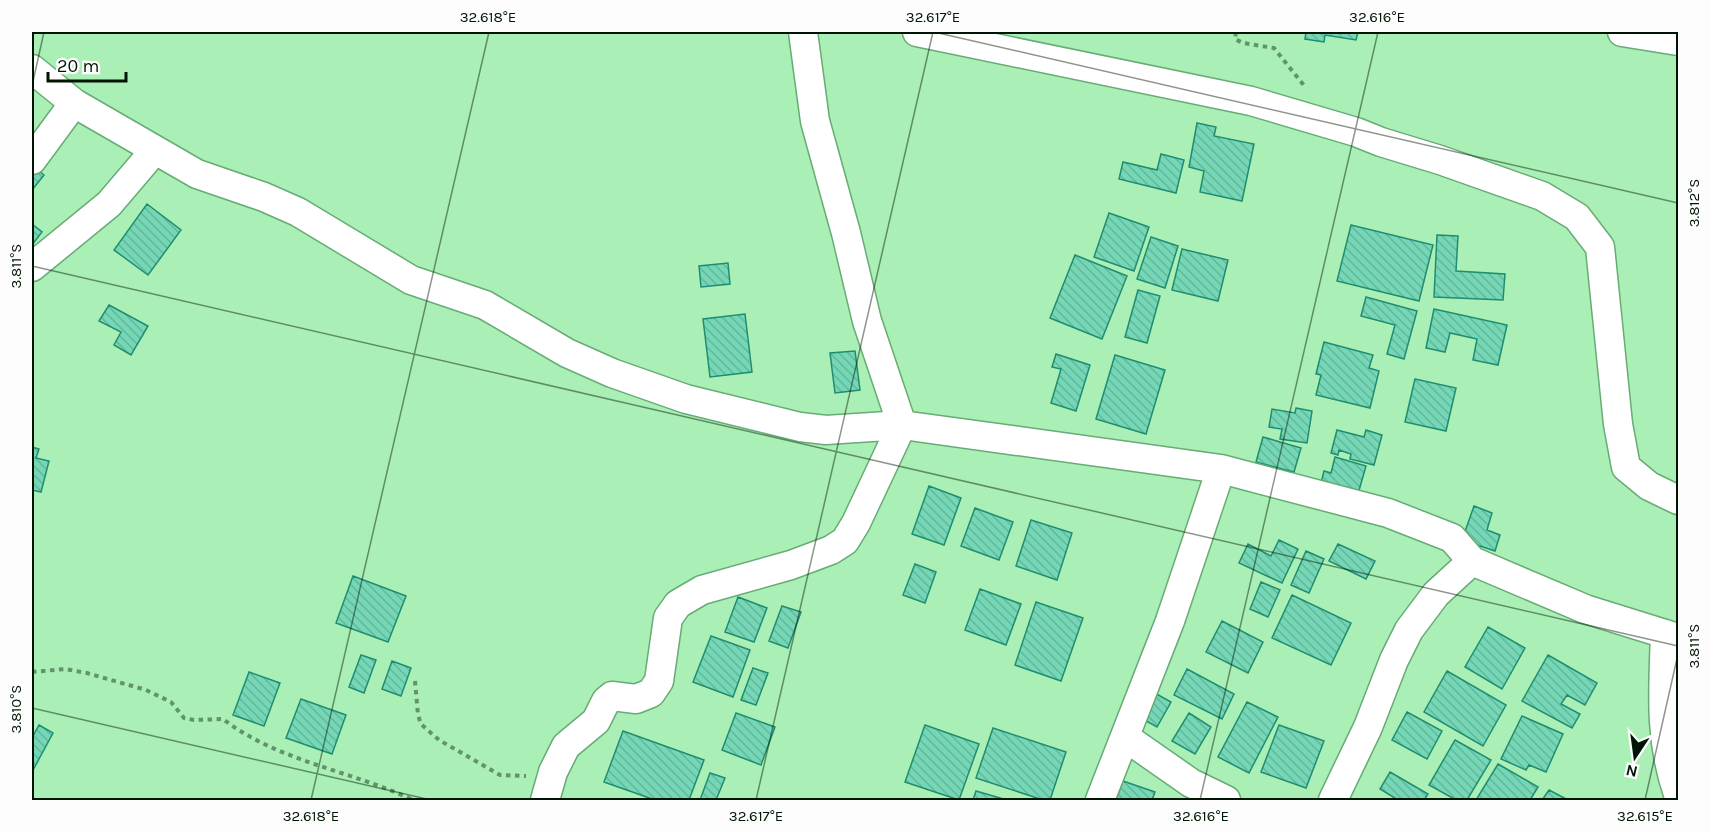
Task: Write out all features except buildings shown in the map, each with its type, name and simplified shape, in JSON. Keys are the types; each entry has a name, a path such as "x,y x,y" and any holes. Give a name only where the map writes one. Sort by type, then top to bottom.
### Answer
{"street":[{"path":"545,801 553,772 566,746 596,721 606,701 612,696 636,699 651,693 659,681 668,618 678,604 702,590 791,565 831,550 845,541 856,523 902,425 867,321 846,233 815,121 803,32"},
{"path":"925,32 1251,101 1356,132 1542,196 1577,217 1600,247 1618,424 1626,467 1649,486 1678,500"},
{"path":"1622,32 1678,41"},
{"path":"32,69 74,103 197,174 264,197 298,212 411,280 485,306 567,353 612,373 686,399 800,427 826,430 902,425 1221,470 1388,513 1452,538 1473,561 1585,609 1672,636 1662,704 1666,741 1678,794"},
{"path":"32,160 74,103"},
{"path":"32,267 109,204 154,150"},
{"path":"1100,801 1170,621 1221,470"},
{"path":"1333,801 1368,727 1394,660 1409,630 1436,594 1473,561"},
{"path":"1125,737 1191,783 1226,801"}],"path":[{"path":"1236,32 1236,39 1242,44 1274,48 1303,86 1312,93"},
{"path":"32,672 65,669 146,690 171,702 184,718 223,719 262,743 412,801"},
{"path":"415,681 421,724 439,740 500,776 514,777 553,772"}]}
